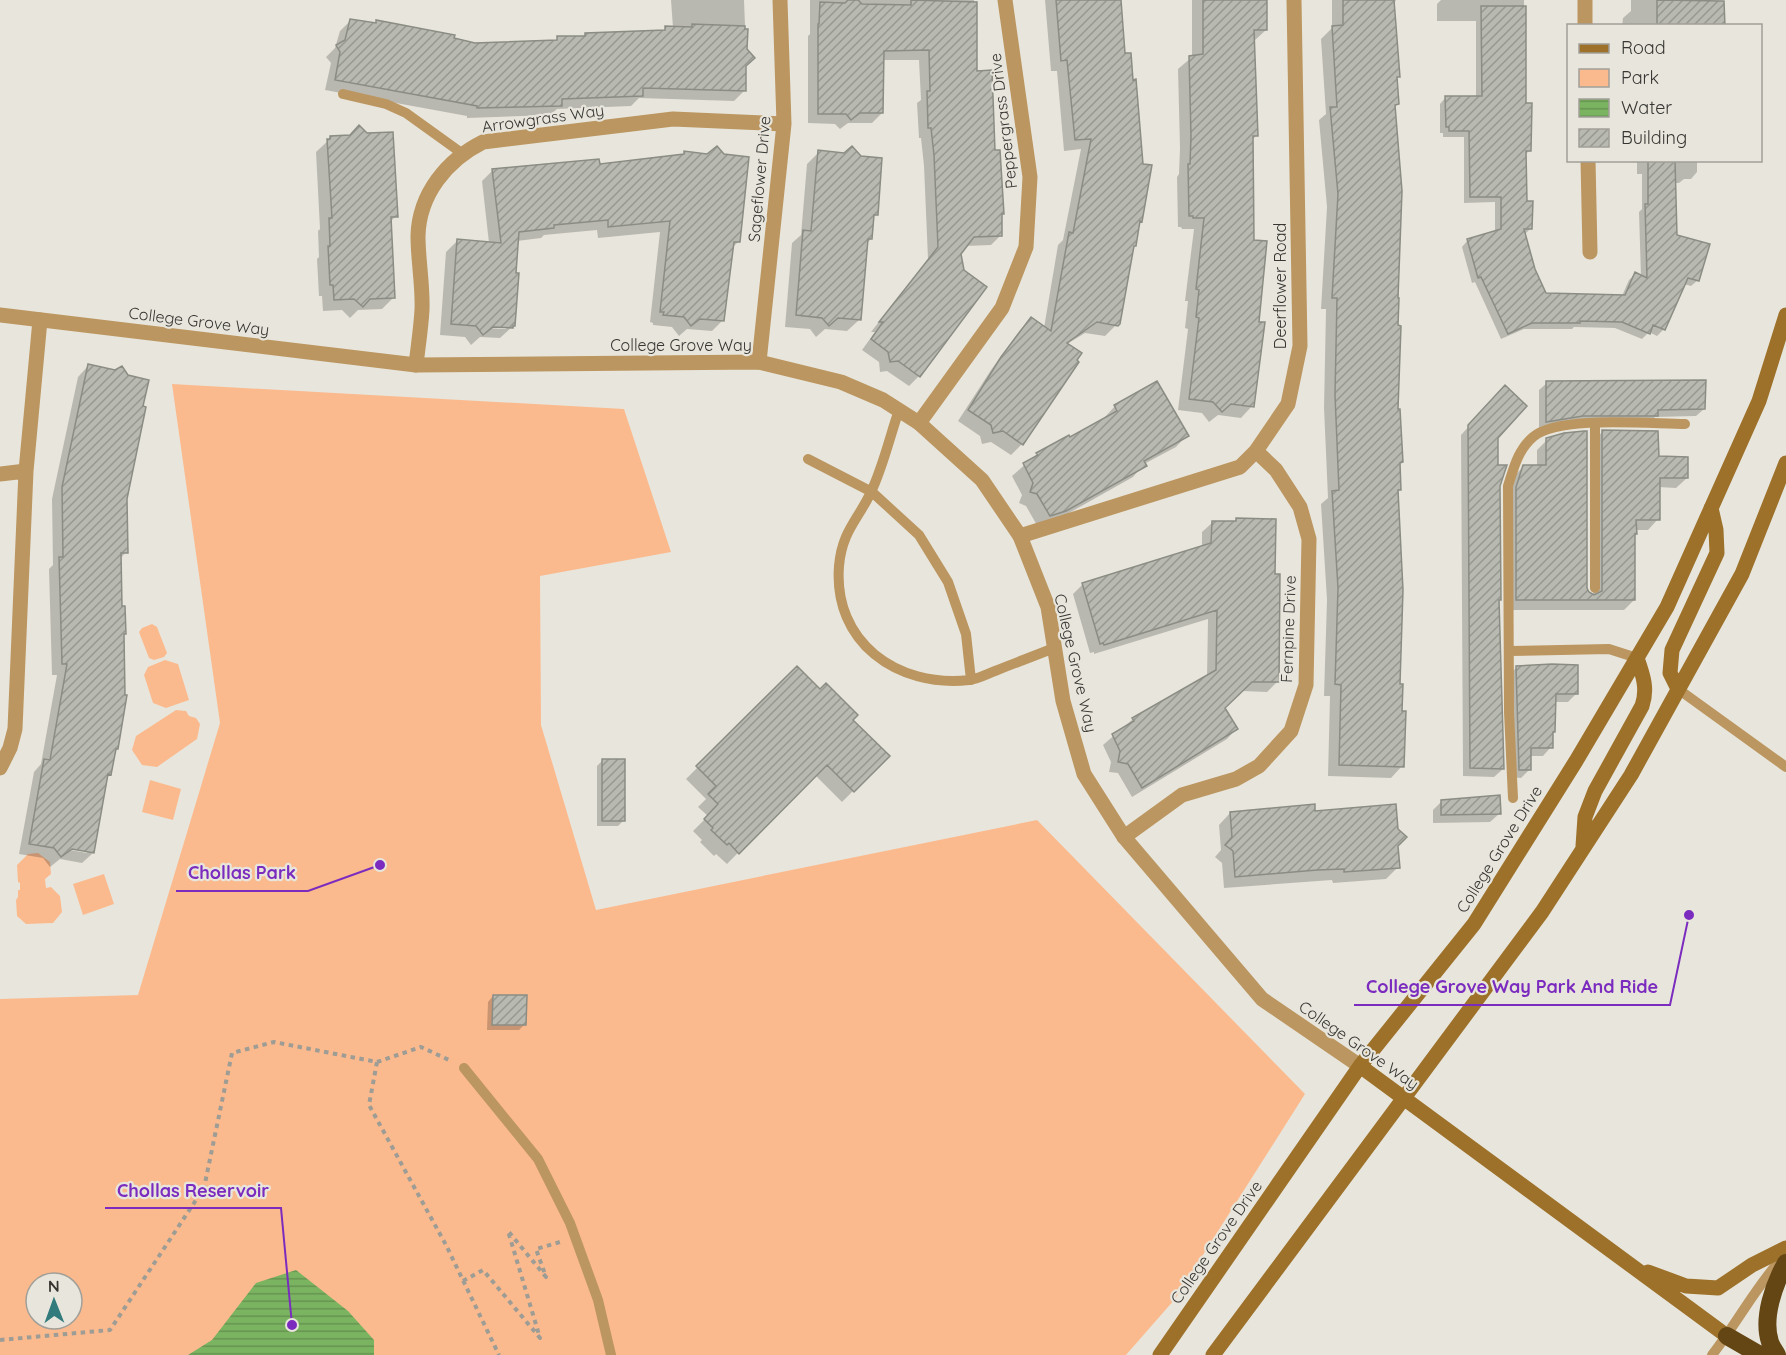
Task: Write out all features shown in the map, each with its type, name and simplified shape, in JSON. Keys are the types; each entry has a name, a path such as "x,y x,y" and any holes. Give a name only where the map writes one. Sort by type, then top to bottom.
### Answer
{"highway":[{"path":"1777,1355 1770,1342 1768,1322 1774,1290 1786,1263"},
{"path":"1727,1336 1743,1355"},
{"path":"1727,1336 1760,1355"}],"main road":[{"name":"College Grove Drive","path":"1160,1355 1360,1066 1474,924 1570,771 1668,607 1759,400 1786,315"},
{"path":"1213,1355 1542,912 1631,775 1742,573 1786,462"},
{"path":"1678,689 1670,673 1672,650 1717,553 1716,530 1711,508"},
{"path":"1583,849 1585,817 1645,697 1645,680 1637,658"},
{"name":"College Grove Way","path":"1360,1066 1727,1336"},
{"path":"1631,1266 1686,1286 1718,1288 1752,1265 1786,1248"}],"street":[{"name":"Sageflower Drive","path":"759,362 784,124 780,0"},
{"name":"Peppergrass Drive","path":"919,423 1002,308 1026,247 1030,177 1005,0"},
{"name":"Deerflower Road","path":"1020,536 1240,467 1256,451 1288,404 1300,346 1294,0"},
{"path":"1585,0 1585,24"},
{"name":"Arrowgrass Way","path":"416,365 422,310 418,235 421,219 432,188 441,174 463,154 483,142 673,119 784,124"},
{"path":"1588,162 1590,252"},
{"name":"College Grove Way","path":"0,315 416,365 759,362 842,382 883,399 919,423 982,480 1020,536 1048,608 1063,701 1084,774 1124,837 1262,999 1360,1066"},
{"path":"0,768 10,748 15,729 26,471 40,320"},
{"name":"Fernpine Drive","path":"1124,837 1182,795 1236,779 1259,766 1291,730 1306,685 1309,539 1300,507 1276,470 1256,451"},
{"path":"0,474 26,471"}],"lane":[{"path":"343,94 386,104 406,113 463,154"},
{"path":"899,410 872,492 846,533 839,565 840,595 852,631 874,656 904,672 940,681 971,680 1054,648"},
{"path":"1513,798 1508,486 1519,453 1535,435 1554,427 1595,423 1685,424"},
{"path":"1595,423 1595,588"},
{"path":"808,459 872,492 919,535 948,582 966,634 971,680"},
{"path":"1509,651 1609,650 1637,658"},
{"path":"1678,689 1786,767"},
{"path":"464,1068 538,1159 570,1223 598,1300 611,1355"},
{"path":"1712,1355 1764,1278 1786,1255"}],"path":[{"path":"0,1340 110,1330 204,1188 232,1053 274,1042 377,1062 421,1047 464,1068"},
{"path":"377,1062 369,1105 446,1245 499,1355"},
{"path":"463,1281 483,1270 540,1338 508,1231 546,1278 536,1249 575,1238"}],"green space":[{"path":"172,384 624,409 671,552 540,576 541,725 596,910 1037,820 1305,1094 1175,1299 1126,1355 0,1355 0,999 138,995 220,723"},
{"path":"152,624 157,627 167,653 164,657 154,660 149,658 139,632 142,628"},
{"path":"165,660 178,664 189,700 166,708 153,703 144,675 148,667"},
{"path":"176,710 186,711 189,716 196,718 200,724 197,739 157,767 142,765 132,750 136,736"},
{"path":"150,780 181,789 173,820 142,812"},
{"path":"38,853 50,862 51,874 45,879 46,888 51,887 60,896 62,912 53,923 26,924 17,916 16,900 20,883 18,882 17,865 28,854"},
{"path":"104,874 114,904 83,915 73,884"}],"water":[{"path":"296,1270 348,1311 374,1340 374,1355 188,1355 212,1340 256,1283"}],"building":[{"path":"848,0 858,0 862,4 911,5 911,0 977,2 977,71 992,70 995,150 1000,150 1004,214 1002,214 1002,236 974,237 961,254 964,270 987,287 920,377 898,361 890,362 888,352 871,339 883,322 879,322 938,247 934,155 931,128 928,128 929,50 884,51 883,113 860,113 851,120 846,114 818,114 820,2 845,3"},
{"path":"1056,0 1121,0 1125,53 1131,53 1133,80 1136,79 1143,164 1152,165 1120,324 1118,326 1097,322 1067,343 1082,353 1077,360 1079,362 1023,445 1003,431 993,433 991,425 968,410 1001,357 1031,317 1051,331 1069,232 1073,233 1091,139 1075,140 1067,60 1061,61"},
{"path":"1203,0 1267,0 1267,30 1254,30 1258,136 1253,136 1254,240 1267,241 1259,322 1265,322 1254,407 1231,404 1222,412 1213,402 1189,399 1199,318 1196,317 1199,290 1196,289 1204,218 1189,216 1188,164 1190,164 1191,136 1189,56 1203,54"},
{"path":"1343,0 1394,0 1400,77 1397,77 1399,104 1395,105 1402,191 1398,298 1398,325 1401,326 1398,409 1400,409 1403,462 1400,463 1401,490 1398,490 1403,590 1400,684 1403,684 1402,711 1406,711 1404,767 1339,765 1341,685 1335,684 1338,588 1332,491 1339,490 1335,395 1337,298 1332,298 1338,194 1330,107 1337,107 1332,26 1343,25"},
{"path":"1657,0 1724,1 1725,24 1657,24"},
{"path":"1481,6 1526,6 1526,103 1532,103 1531,151 1526,151 1527,201 1533,201 1532,229 1524,229 1535,269 1546,293 1625,295 1635,272 1647,278 1645,204 1648,204 1648,162 1675,162 1677,235 1710,244 1699,281 1688,278 1665,330 1653,325 1650,334 1622,322 1580,321 1580,323 1532,323 1508,334 1481,277 1478,278 1467,239 1501,229 1501,197 1470,197 1469,131 1449,131 1449,127 1446,127 1445,96 1482,96"},
{"path":"350,19 376,23 376,20 455,35 454,38 475,43 557,40 557,36 665,30 665,26 692,27 692,24 745,26 745,29 748,29 747,49 755,58 746,66 746,91 643,88 643,96 562,99 562,106 477,108 477,106 335,80 340,52 336,45 345,40"},
{"path":"359,125 367,133 393,132 398,217 391,217 395,298 370,299 363,307 354,299 334,300 333,285 330,285 328,246 330,246 329,218 332,218 327,139 330,139 330,136 350,135"},
{"path":"717,146 724,154 749,157 740,242 734,242 724,321 700,319 691,326 684,317 663,315 664,312 660,312 670,221 608,227 608,220 554,225 554,228 519,232 515,326 513,328 493,327 483,335 476,326 451,324 457,239 501,243 492,169 599,159 600,164 684,154 684,151 707,154"},
{"path":"852,146 861,156 882,158 878,215 874,215 872,239 868,239 861,320 838,318 829,326 822,318 796,315 803,230 811,231 818,150 844,153"},
{"path":"88,364 115,370 122,366 128,375 149,380 143,406 146,407 127,499 128,553 121,553 122,606 125,606 126,634 124,634 125,695 127,695 118,749 116,749 111,775 108,774 94,853 72,849 61,857 54,848 29,844 44,759 50,760 67,664 62,664 59,557 63,557 62,487"},
{"path":"1706,380 1705,409 1658,410 1658,416 1583,416 1546,422 1546,381"},
{"path":"1157,381 1189,436 1144,461 1147,466 1066,511 1050,516 1037,494 1030,492 1033,483 1023,463 1038,455 1036,453 1117,411 1114,405"},
{"path":"1505,385 1527,406 1498,438 1498,465 1507,465 1500,486 1501,600 1499,600 1504,769 1470,768 1468,425"},
{"path":"1602,430 1658,431 1659,456 1688,457 1688,478 1660,478 1660,520 1636,520 1635,600 1516,600 1516,487 1523,465 1546,465 1546,438 1564,433 1587,431 1587,588 1594,595 1602,591"},
{"path":"1236,518 1276,519 1275,574 1280,574 1279,682 1252,682 1225,708 1238,729 1142,788 1128,764 1118,762 1120,751 1112,734 1134,721 1132,718 1216,670 1217,610 1104,645 1100,644 1082,583 1211,543 1212,521 1236,521"},
{"path":"1578,665 1578,694 1556,694 1553,748 1531,748 1531,770 1519,770 1516,666"},
{"path":"797,666 820,689 826,683 858,715 853,720 890,756 854,792 827,765 739,854 729,843 727,845 711,830 713,828 704,819 718,804 708,794 716,786 696,766"},
{"path":"602,759 625,759 625,821 602,821"},
{"path":"1500,795 1501,814 1441,815 1441,800"},
{"path":"1315,804 1315,811 1396,804 1398,829 1407,837 1398,846 1400,868 1344,872 1344,869 1317,870 1235,877 1233,851 1225,845 1232,837 1230,812"},
{"path":"493,995 527,995 526,1025 492,1025"}],"place":[{"name":"Chollas Park","path":"380,865"},
{"name":"College Grove Way Park And Ride","path":"1689,915"},
{"name":"Chollas Reservoir","path":"292,1325"}]}
